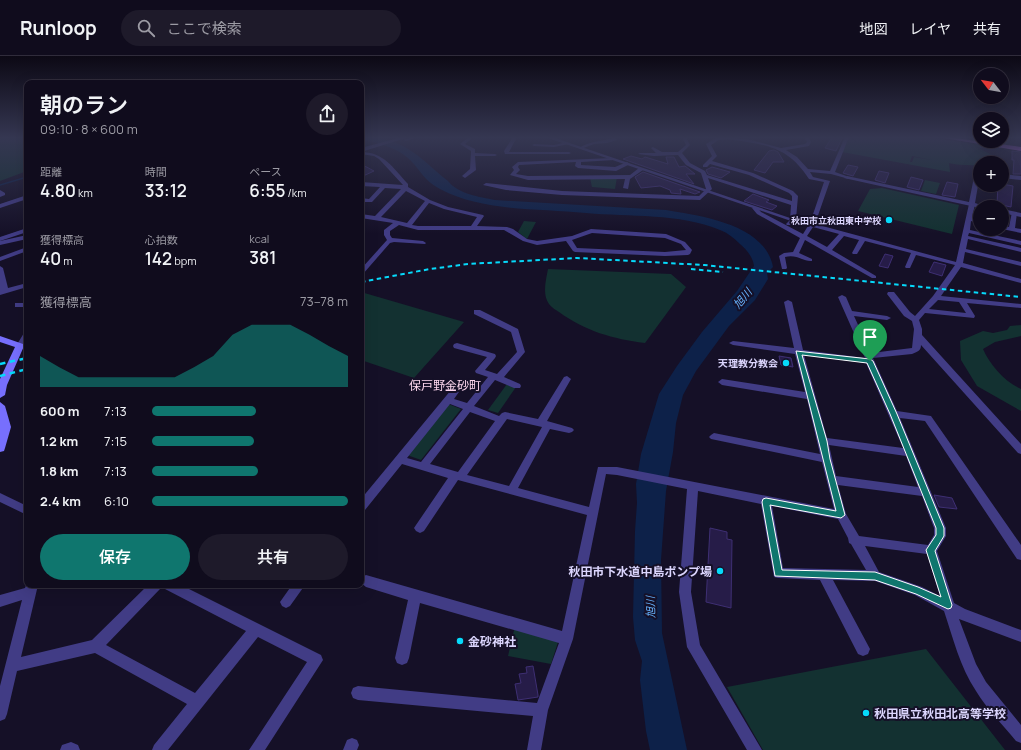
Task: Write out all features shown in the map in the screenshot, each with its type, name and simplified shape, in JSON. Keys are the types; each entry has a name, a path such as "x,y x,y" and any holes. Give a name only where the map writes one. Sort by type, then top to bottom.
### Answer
{"main road":[{"path":"0,339 20,346 1,388"},
{"path":"0,406 6,427 1,442"}],"street":[{"path":"393,169 406,185 405,188"},
{"path":"465,176 473,169"},
{"path":"517,169 513,175 528,178 631,177 641,169"},
{"path":"642,169 812,226 1021,281"},
{"path":"697,169 704,174 794,204"},
{"path":"704,169 709,189 708,192"},
{"path":"735,169 751,174 791,192 795,196 793,220 788,226 785,227"},
{"path":"807,170 832,173 847,178 972,204"},
{"path":"796,254 803,238 812,226 827,181 811,178 807,170"},
{"path":"626,188 628,177"},
{"path":"1009,177 1021,178"},
{"path":"364,184 405,188 428,201 446,208 480,216 473,227"},
{"path":"549,192 552,184"},
{"path":"486,185 575,194 694,198 700,198 708,192"},
{"path":"364,200 370,201 384,186"},
{"path":"575,194 577,186"},
{"path":"377,218 405,188"},
{"path":"915,320 936,298 959,265 974,192"},
{"path":"0,206 24,198"},
{"path":"0,200 8,204"},
{"path":"408,226 428,201"},
{"path":"755,208 758,213 828,250 874,277"},
{"path":"1009,212 1021,215"},
{"path":"1012,229 1014,213"},
{"path":"364,216 408,226 426,228 473,227 511,230 525,240 537,243 568,239 591,231 666,236 683,242 689,250 688,253 665,254 575,250 568,239"},
{"path":"969,219 973,220"},
{"path":"391,241 387,235 387,230 398,223"},
{"path":"591,231 590,228 594,223"},
{"path":"1009,228 1021,231"},
{"path":"0,238 24,231"},
{"path":"828,250 842,234"},
{"path":"966,234 1021,243"},
{"path":"966,234 1021,250"},
{"path":"0,243 24,238"},
{"path":"855,253 863,240"},
{"path":"364,270 388,242 423,243"},
{"path":"0,259 24,250"},
{"path":"963,250 1021,264"},
{"path":"908,267 914,253"},
{"path":"784,268 782,256 796,254 810,260"},
{"path":"0,268 3,293 24,286"},
{"path":"733,343 870,360 876,355 915,350 917,348 918,329 915,320 907,314 891,294"},
{"path":"842,297 894,414 924,492 940,528 940,536 931,550 962,647 981,687 1021,736"},
{"path":"936,298 1021,306"},
{"path":"922,312 972,316 962,301"},
{"path":"788,302 798,352 823,441 826,459 841,515 853,540 875,576"},
{"path":"18,305 24,305"},
{"path":"423,466 469,407 521,352 515,331 477,312"},
{"path":"850,313 887,318"},
{"path":"917,335 1021,450"},
{"path":"20,346 24,340"},
{"path":"457,346 492,356 479,371 517,386"},
{"path":"511,491 567,379"},
{"path":"722,382 810,396"},
{"path":"364,503 457,389 442,383"},
{"path":"449,400 501,420"},
{"path":"894,414 928,418 1021,556"},
{"path":"420,528 457,476 504,415 569,430"},
{"path":"714,437 826,459"},
{"path":"823,441 909,453"},
{"path":"400,459 511,491 592,512"},
{"path":"534,750 541,710 567,638 592,512 602,470 617,471 676,482 766,502 841,515"},
{"path":"832,480 924,492"},
{"path":"693,486 685,592 694,647 755,750"},
{"path":"0,497 24,509"},
{"path":"766,502 778,573 875,576 918,591 948,605 962,614 1021,636"},
{"path":"853,540 931,550"},
{"path":"823,574 863,649"},
{"path":"366,582 415,598 497,618 567,638"},
{"path":"12,666 96,646 153,588"},
{"path":"175,588 316,660 256,750"},
{"path":"286,602 297,588"},
{"path":"0,601 31,589"},
{"path":"0,714 31,589"},
{"path":"402,658 415,598"},
{"path":"159,750 255,630"},
{"path":"96,646 198,702"},
{"path":"358,693 541,710"},
{"path":"67,750 72,750"}],"green space":[{"path":"0,169 24,169 24,172 0,181"},
{"path":"936,169 950,169 950,172"},
{"path":"617,177 615,189 592,187 590,178"},
{"path":"925,180 940,183 936,194 921,191"},
{"path":"882,188 959,205 952,234 858,211 870,189"},
{"path":"524,221 536,222 527,239 518,232"},
{"path":"548,269 671,274 686,287 645,343 622,339 589,329 569,319 554,308 549,304 546,296 545,287"},
{"path":"364,293 464,322 414,378 364,361"},
{"path":"1021,325 1021,336 995,342 983,349 999,372 1009,382 1021,389 1021,411 977,386 961,360 960,341 983,331 993,333 1007,330 1010,326"},
{"path":"507,384 516,387 498,413 488,410"},
{"path":"448,404 461,409 421,460 407,455"},
{"path":"515,626 558,642 551,664 508,656"},
{"name":"秋田県立秋田北高等学校","path":"926,649 1005,750 763,750 727,687"}],"water":[{"name":"旭川","path":"418,169 434,169 457,189 483,198 495,200 666,210 696,215 713,219 745,232 758,241 768,252 773,267 767,273 768,279 755,300 729,326 696,371 683,395 676,423 673,452 666,491 661,560 662,633 687,750 650,750 646,731 640,680 642,661 635,640 633,617 637,503 636,484 641,454 659,394 702,332 737,291 754,266 751,256 742,246 726,233 688,221 671,218 511,208 474,202 434,186"}],"building":[{"path":"364,169 374,171 364,176"},
{"path":"652,169 689,169 695,174 686,174 694,184"},
{"path":"721,169 730,172 721,178 708,174 706,170"},
{"path":"754,169 768,169 765,173"},
{"path":"845,169 857,169 853,176 843,173"},
{"path":"1013,169 1021,169 1021,174 1013,174"},
{"path":"879,171 889,173 885,183 875,180"},
{"path":"643,172 700,192 695,194 680,189 681,194 671,193 670,190 660,186 641,188 635,177"},
{"path":"911,177 923,180 919,190 907,187"},
{"path":"947,182 958,184 955,197 942,195"},
{"path":"1009,185 1013,186 1011,207 1009,207 1009,200 997,200 998,192 1009,192"},
{"path":"753,194 769,200 766,202 777,206 772,210 744,201"},
{"path":"885,254 893,256 888,268 879,266"},
{"path":"934,262 946,265 942,276 929,272"},
{"name":"天理教分教会","path":"779,356 791,358 793,367 781,365"},
{"path":"934,495 952,498 957,509 939,507"},
{"name":"秋田市下水道中島ポンプ場","path":"710,528 727,532 727,539 732,540 731,608 706,602"},
{"path":"533,666 538,697 518,700 515,684 521,683 519,674 527,673 526,667"}],"waterway":[{"path":"0,185 24,178"}],"railway":[{"path":"364,281 430,269 468,264 577,258 704,265 1021,297"},
{"path":"691,269 723,272"},
{"path":"0,364 24,359"},
{"path":"0,376 24,370"}],"place":[{"name":"秋田市立秋田東中学校","path":"889,220"},
{"name":"天理教分教会","path":"786,363"},
{"name":"秋田市下水道中島ポンプ場","path":"720,571"},
{"name":"金砂神社","path":"460,641"},
{"name":"秋田県立秋田北高等学校","path":"866,713"}],"district":[{"name":"保戸野金砂町","path":"445,385"}],"route":[{"path":"798,352 870,361 870,365 894,414 924,492 940,528 940,536 931,550 948,605 918,591 875,576 778,573 766,502 841,515 826,459 823,441 798,352"}]}
